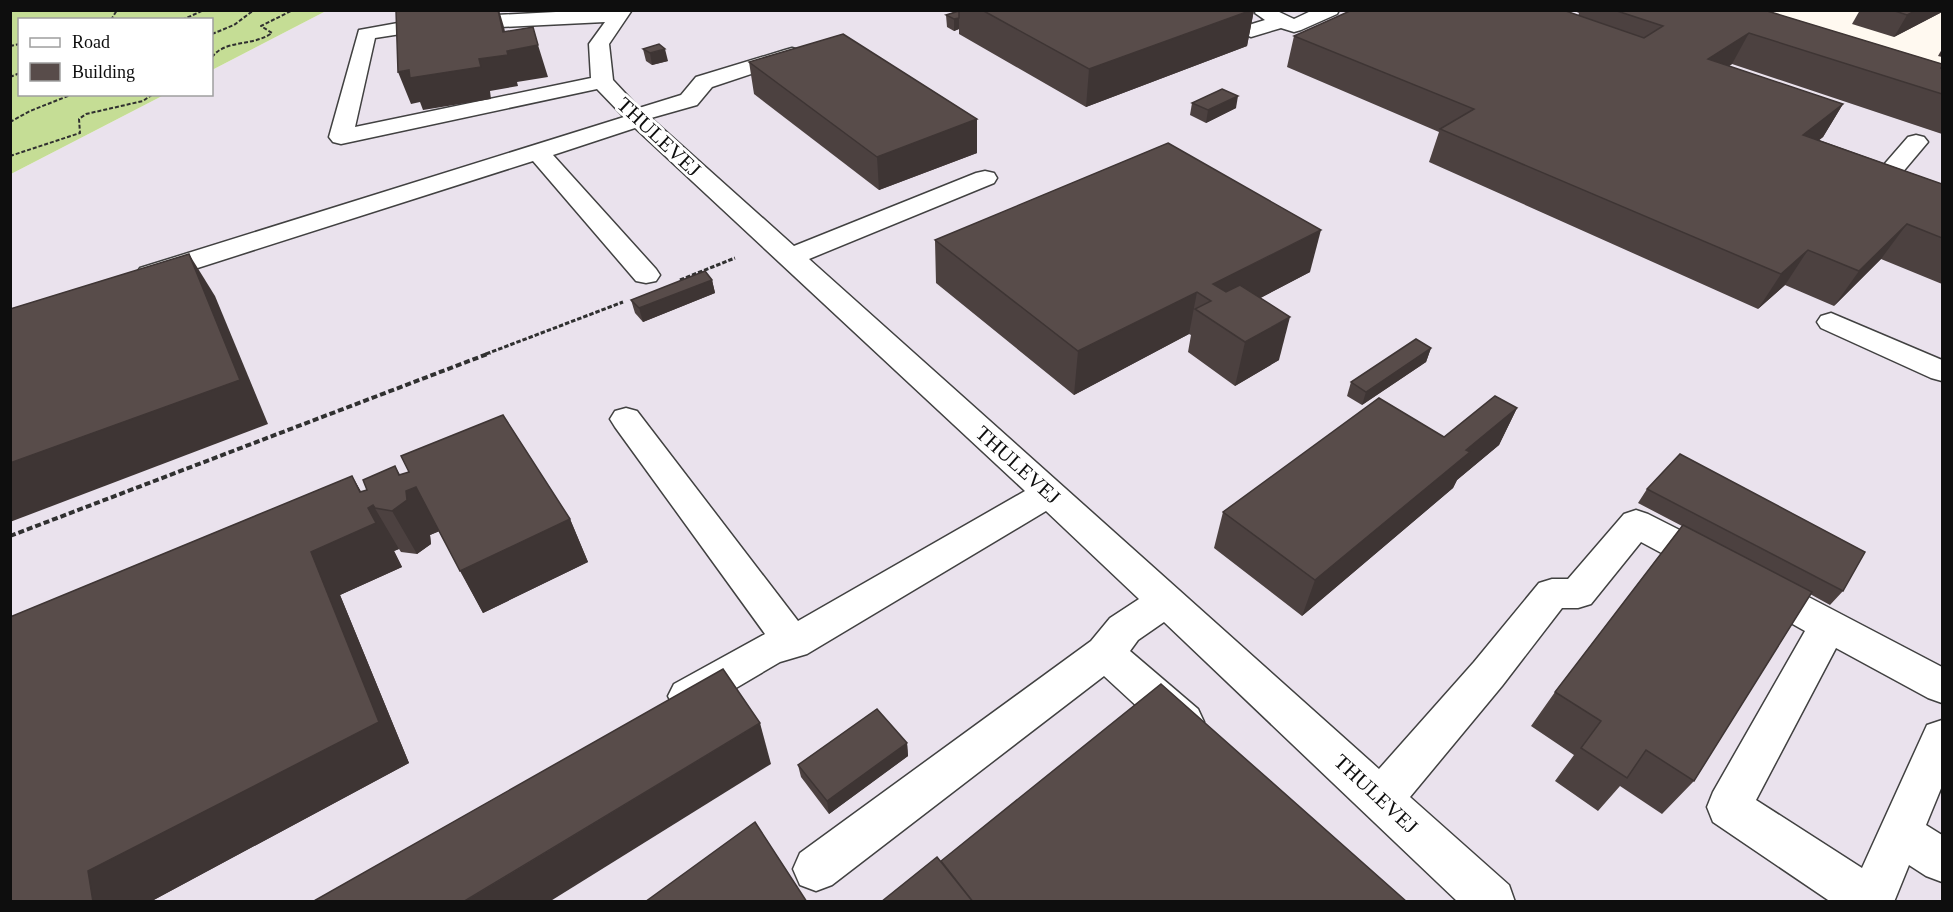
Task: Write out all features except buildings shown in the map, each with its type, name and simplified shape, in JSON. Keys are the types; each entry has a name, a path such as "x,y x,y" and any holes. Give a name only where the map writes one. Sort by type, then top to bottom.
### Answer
{"street":[{"path":"1204,10 1251,31 1330,10"},
{"path":"1258,10 1288,23"},
{"path":"602,82 341,137 366,34 420,25 622,13"},
{"name":"THULEVEJ","path":"622,13 599,44 602,82 637,118 1049,493 1492,902"},
{"path":"131,280 538,152 689,100 704,82 806,50"},
{"path":"1916,142 1880,183 1942,206"},
{"path":"538,152 646,275"},
{"path":"782,250 985,178"},
{"path":"1831,322 1942,371"},
{"path":"626,418 793,643"},
{"path":"658,713 770,649 793,643 1049,493"},
{"path":"1381,798 1488,674 1552,594 1578,593 1636,523 1942,686"},
{"path":"816,869 1105,652 1124,629 1165,602"},
{"path":"1828,625 1729,807 1870,901 1942,738"},
{"path":"1105,652 1209,746"},
{"path":"1900,834 1942,860"}],"path":[{"path":"111,18 117,10"},
{"path":"186,18 204,10"},
{"path":"213,34 234,25 254,10"},
{"path":"213,54 226,46 259,41 273,33 261,26 293,10"},
{"path":"10,122 30,111 68,96"},
{"path":"10,156 22,150 70,138 80,133 79,119 86,114 143,101 150,96"},
{"path":"671,283 782,250"},
{"path":"10,536 627,300"}],"shaded area":[{"path":"1695,10 1942,93 1942,901 11,902 11,174 162,96 213,96 213,69 326,11"}],"green space":[{"path":"11,10 326,10 213,69 213,18 18,18 18,96 162,96 11,174"}]}
